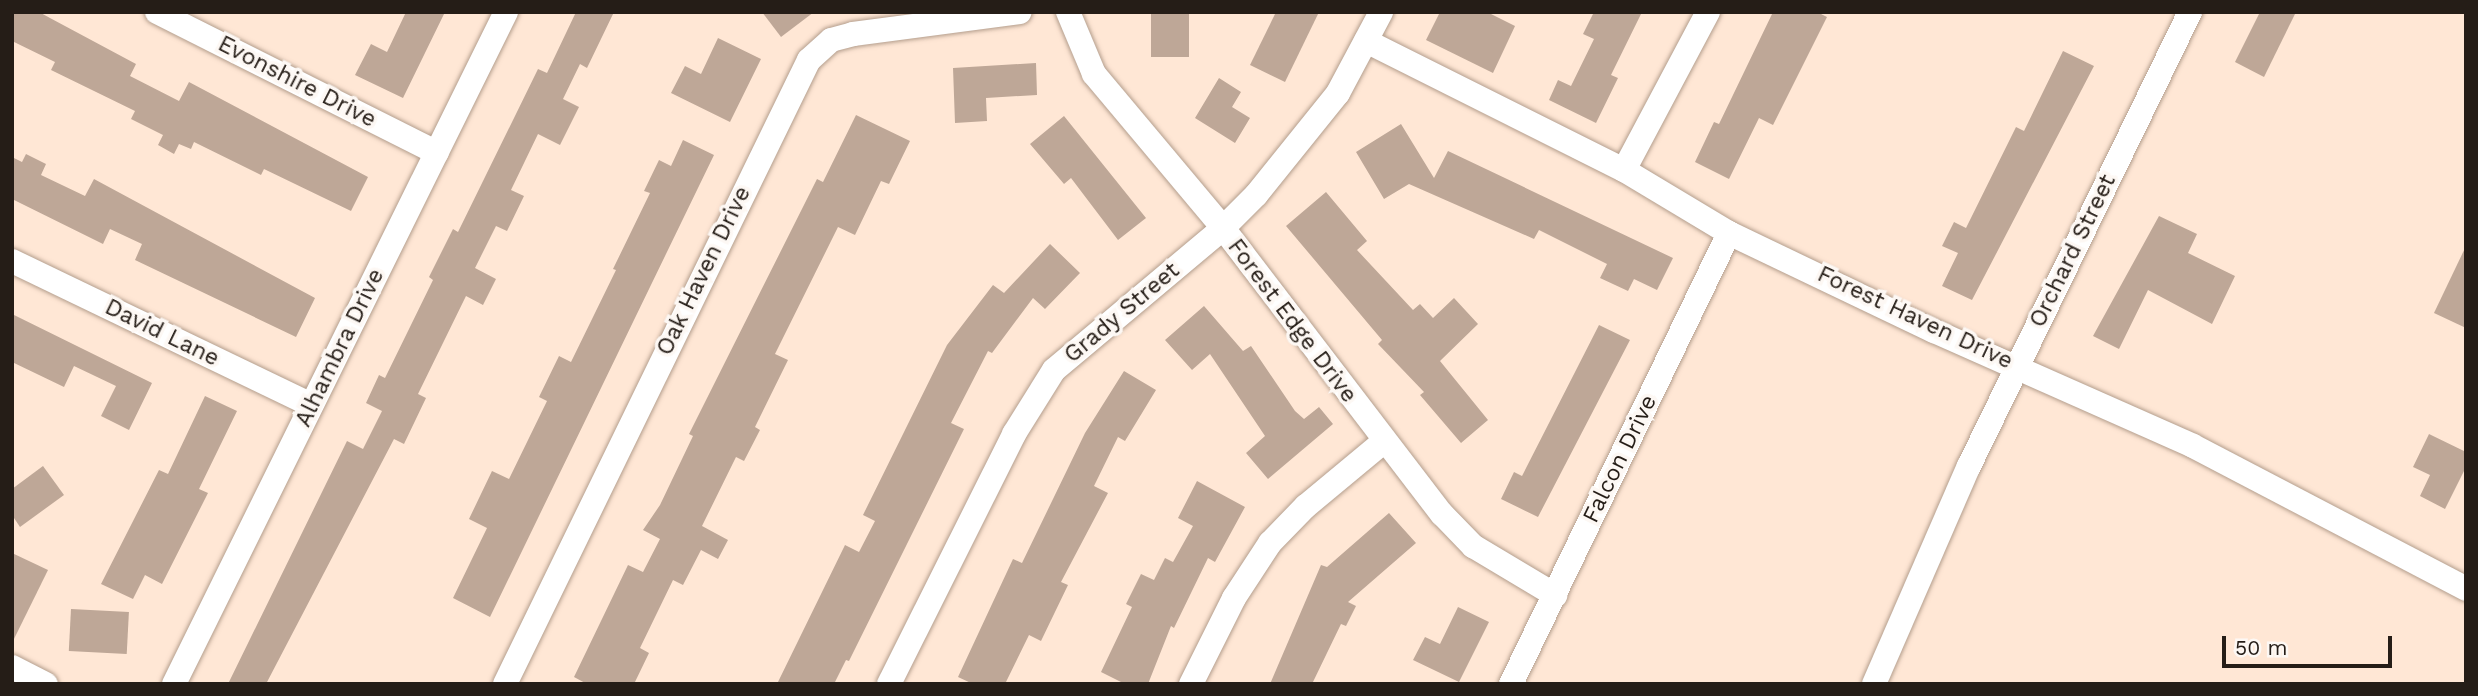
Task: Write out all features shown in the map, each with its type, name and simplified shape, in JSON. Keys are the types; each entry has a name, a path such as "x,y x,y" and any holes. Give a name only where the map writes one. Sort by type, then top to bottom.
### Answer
{"street":[{"name":"Evonshire Drive","path":"157,12 189,19 437,153"},
{"name":"Alhambra Drive","path":"174,684 506,12"},
{"name":"Oak Haven Drive","path":"505,684 809,60 831,40 853,34 1020,12"},
{"name":"Forest Edge Drive","path":"1068,12 1094,74 1223,228 1383,442 1473,547 1555,595"},
{"name":"Grady Street","path":"889,684 1014,434 1054,370 1223,228 1300,144 1338,93 1381,12"},
{"path":"1624,170 1708,12"},
{"name":"Orchard Street","path":"1874,684 2018,365 2190,12"},
{"name":"Forest Haven Drive","path":"1366,41 1624,170 1729,233 1934,331 2018,365 2193,446 2466,589"},
{"name":"Falcon Drive","path":"1511,684 1729,233"},
{"name":"David Lane","path":"12,261 312,405"},
{"path":"1191,684 1234,597 1269,543 1306,506 1383,442"},
{"path":"12,667 46,684"}],"building":[{"path":"12,12 39,12 136,64 130,76 179,101 189,82 368,177 351,211 264,169 261,175 194,142 191,149 179,144 174,154 158,145 163,135 131,119 135,111 51,70 55,62 12,41"},
{"path":"406,12 445,12 403,98 355,75 371,44 387,52"},
{"path":"576,12 614,12 587,68 580,64 563,99 579,107 560,145 538,134 511,190 524,196 507,231 496,226 475,268 496,279 483,305 466,296 418,394 426,398 404,444 394,439 266,684 228,684 347,441 363,449 382,411 366,403 379,375 385,378 433,280 429,277 453,229 458,232 538,69 547,73"},
{"path":"762,12 814,12 781,37"},
{"path":"1151,12 1189,12 1189,57 1151,57"},
{"path":"1276,12 1319,12 1285,82 1250,65"},
{"path":"1440,12 1487,12 1515,26 1493,73 1426,40"},
{"path":"1594,12 1642,12 1611,75 1618,78 1596,123 1549,100 1558,80 1571,86 1594,39 1583,34"},
{"path":"1773,12 1817,12 1827,17 1773,125 1759,118 1729,179 1695,162 1714,122 1719,124"},
{"path":"2260,12 2296,12 2264,77 2235,62"},
{"path":"718,38 761,59 730,122 671,93 685,66 701,74"},
{"path":"2063,51 2094,66 1972,300 1942,286 1958,253 1942,246 1954,222 1966,228 2016,127 2024,131"},
{"path":"1036,63 1037,95 986,98 987,121 955,123 953,68"},
{"path":"1219,78 1241,92 1232,107 1250,118 1235,143 1195,118"},
{"path":"856,115 910,141 889,184 881,181 855,235 838,227 775,354 788,360 755,427 760,430 744,461 736,457 702,526 728,540 718,559 701,550 683,585 673,580 640,648 649,653 634,684 587,684 574,677 628,565 643,572 660,539 643,530 660,505 693,436 689,434 817,179 823,182"},
{"path":"1064,116 1146,218 1118,240 1071,178 1064,184 1030,144"},
{"path":"1401,124 1434,178 1448,151 1673,258 1657,290 1634,279 1628,291 1600,278 1607,264 1539,230 1534,239 1409,184 1384,199 1356,152"},
{"path":"683,140 714,155 490,617 453,598 487,528 469,519 492,471 509,479 547,401 539,397 559,356 571,362 616,270 613,269 650,193 644,191 659,160 671,166"},
{"path":"26,154 46,164 41,175 85,196 94,179 315,298 296,337 135,260 142,244 110,229 103,244 12,199 12,157 22,162"},
{"path":"1326,192 1367,241 1357,250 1413,310 1420,304 1433,318 1454,298 1478,324 1440,361 1488,420 1461,443 1420,395 1424,392 1378,344 1382,340 1286,226"},
{"path":"2159,216 2197,234 2188,253 2235,276 2212,324 2148,290 2119,349 2093,336"},
{"path":"1050,244 1080,273 1045,309 1033,298 992,353 988,351 951,423 964,429 849,661 846,660 834,684 777,684 845,545 859,552 875,521 863,515 947,345 993,285 1004,293"},
{"path":"2466,246 2466,328 2434,313"},
{"path":"1204,306 1243,351 1251,346 1295,411 1304,419 1319,407 1333,424 1268,479 1246,453 1265,436 1210,354 1192,370 1165,340"},
{"path":"12,314 152,383 129,430 101,416 116,386 74,366 64,387 12,362"},
{"path":"1599,325 1630,340 1538,517 1501,499 1514,472 1522,476"},
{"path":"1124,371 1156,390 1125,441 1118,437 1094,486 1108,493 1061,582 1068,585 1041,641 1029,635 1005,684 973,684 958,677 1013,559 1022,563 1085,433"},
{"path":"205,396 237,411 199,489 208,493 162,584 145,575 133,599 101,584 159,470 168,474"},
{"path":"2429,434 2466,452 2466,467 2445,509 2420,496 2430,475 2413,467"},
{"path":"43,466 64,495 20,527 12,515 12,489"},
{"path":"1197,481 1245,507 1215,562 1208,558 1174,628 1171,626 1148,684 1125,684 1101,672 1132,607 1126,604 1141,574 1154,580 1165,558 1173,562 1193,526 1178,518"},
{"path":"1389,513 1416,543 1348,602 1356,606 1346,626 1341,624 1312,684 1270,684 1321,565 1327,567"},
{"path":"12,553 48,570 12,643"},
{"path":"1458,607 1489,622 1459,682 1413,660 1425,637 1440,644"},
{"path":"71,609 129,612 127,654 69,651"}]}
